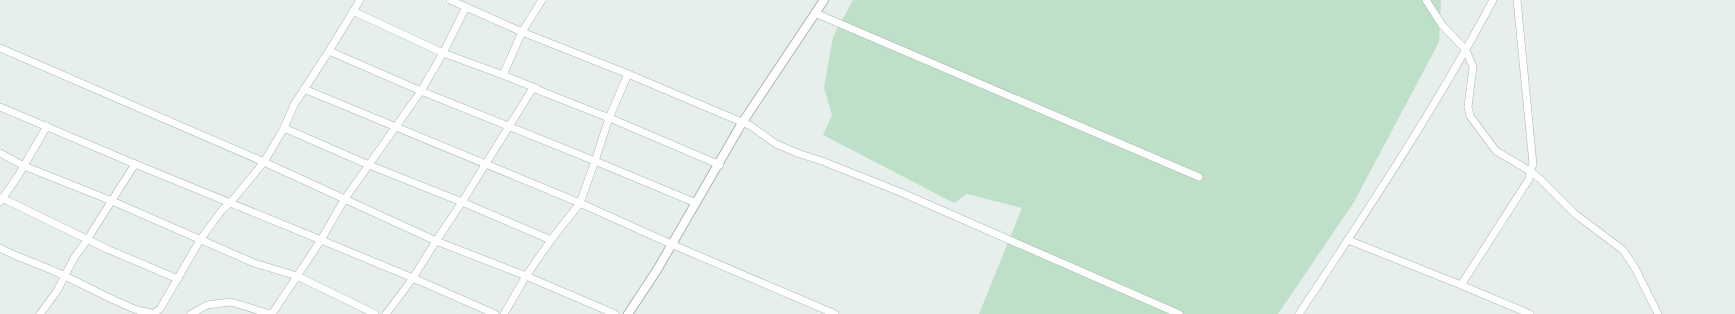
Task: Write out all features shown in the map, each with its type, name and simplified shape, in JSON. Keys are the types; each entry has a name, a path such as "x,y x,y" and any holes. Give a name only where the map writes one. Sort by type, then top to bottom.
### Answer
{"street":[{"path":"0,248 16,257 65,276 139,311 148,311 154,314 160,309 200,240 222,210 230,203 264,162 284,128 294,105 360,0"},
{"path":"450,0 522,32 628,74 751,126 776,144 900,192 1179,314"},
{"path":"503,75 522,32 542,0"},
{"path":"628,314 657,270 671,244 720,165 742,123 824,0"},
{"path":"1426,0 1442,25 1466,50 1473,67 1468,106 1470,116 1496,151 1530,171 1575,214 1623,250 1635,268 1658,314"},
{"path":"1299,314 1402,158 1466,50 1493,0"},
{"path":"1461,284 1529,179 1533,164 1517,0"},
{"path":"191,314 207,305 231,302 271,314 321,240 344,200 370,166 421,91 443,53 466,7"},
{"path":"353,11 443,53 503,75 610,118 720,165"},
{"path":"815,13 1199,177"},
{"path":"0,48 264,162 436,241 526,276 615,314"},
{"path":"329,51 421,91 511,126 696,203"},
{"path":"504,314 526,276 551,240 580,203 610,118 628,74"},
{"path":"386,314 413,278 534,88 610,118"},
{"path":"304,89 580,203 834,314"},
{"path":"0,106 134,164 413,278 495,314"},
{"path":"47,126 24,166 1,200 107,249 178,279"},
{"path":"284,128 370,166 462,202 551,240"},
{"path":"0,153 24,166 112,201 254,263 297,276 375,314"},
{"path":"40,314 58,291 74,258 88,239 134,164"},
{"path":"1348,240 1461,284 1530,314"}],"green space":[{"path":"853,0 1441,0 1439,42 1354,202 1278,314 979,314 1022,208 967,194 954,203 823,135 832,115 824,88 833,37"}]}
